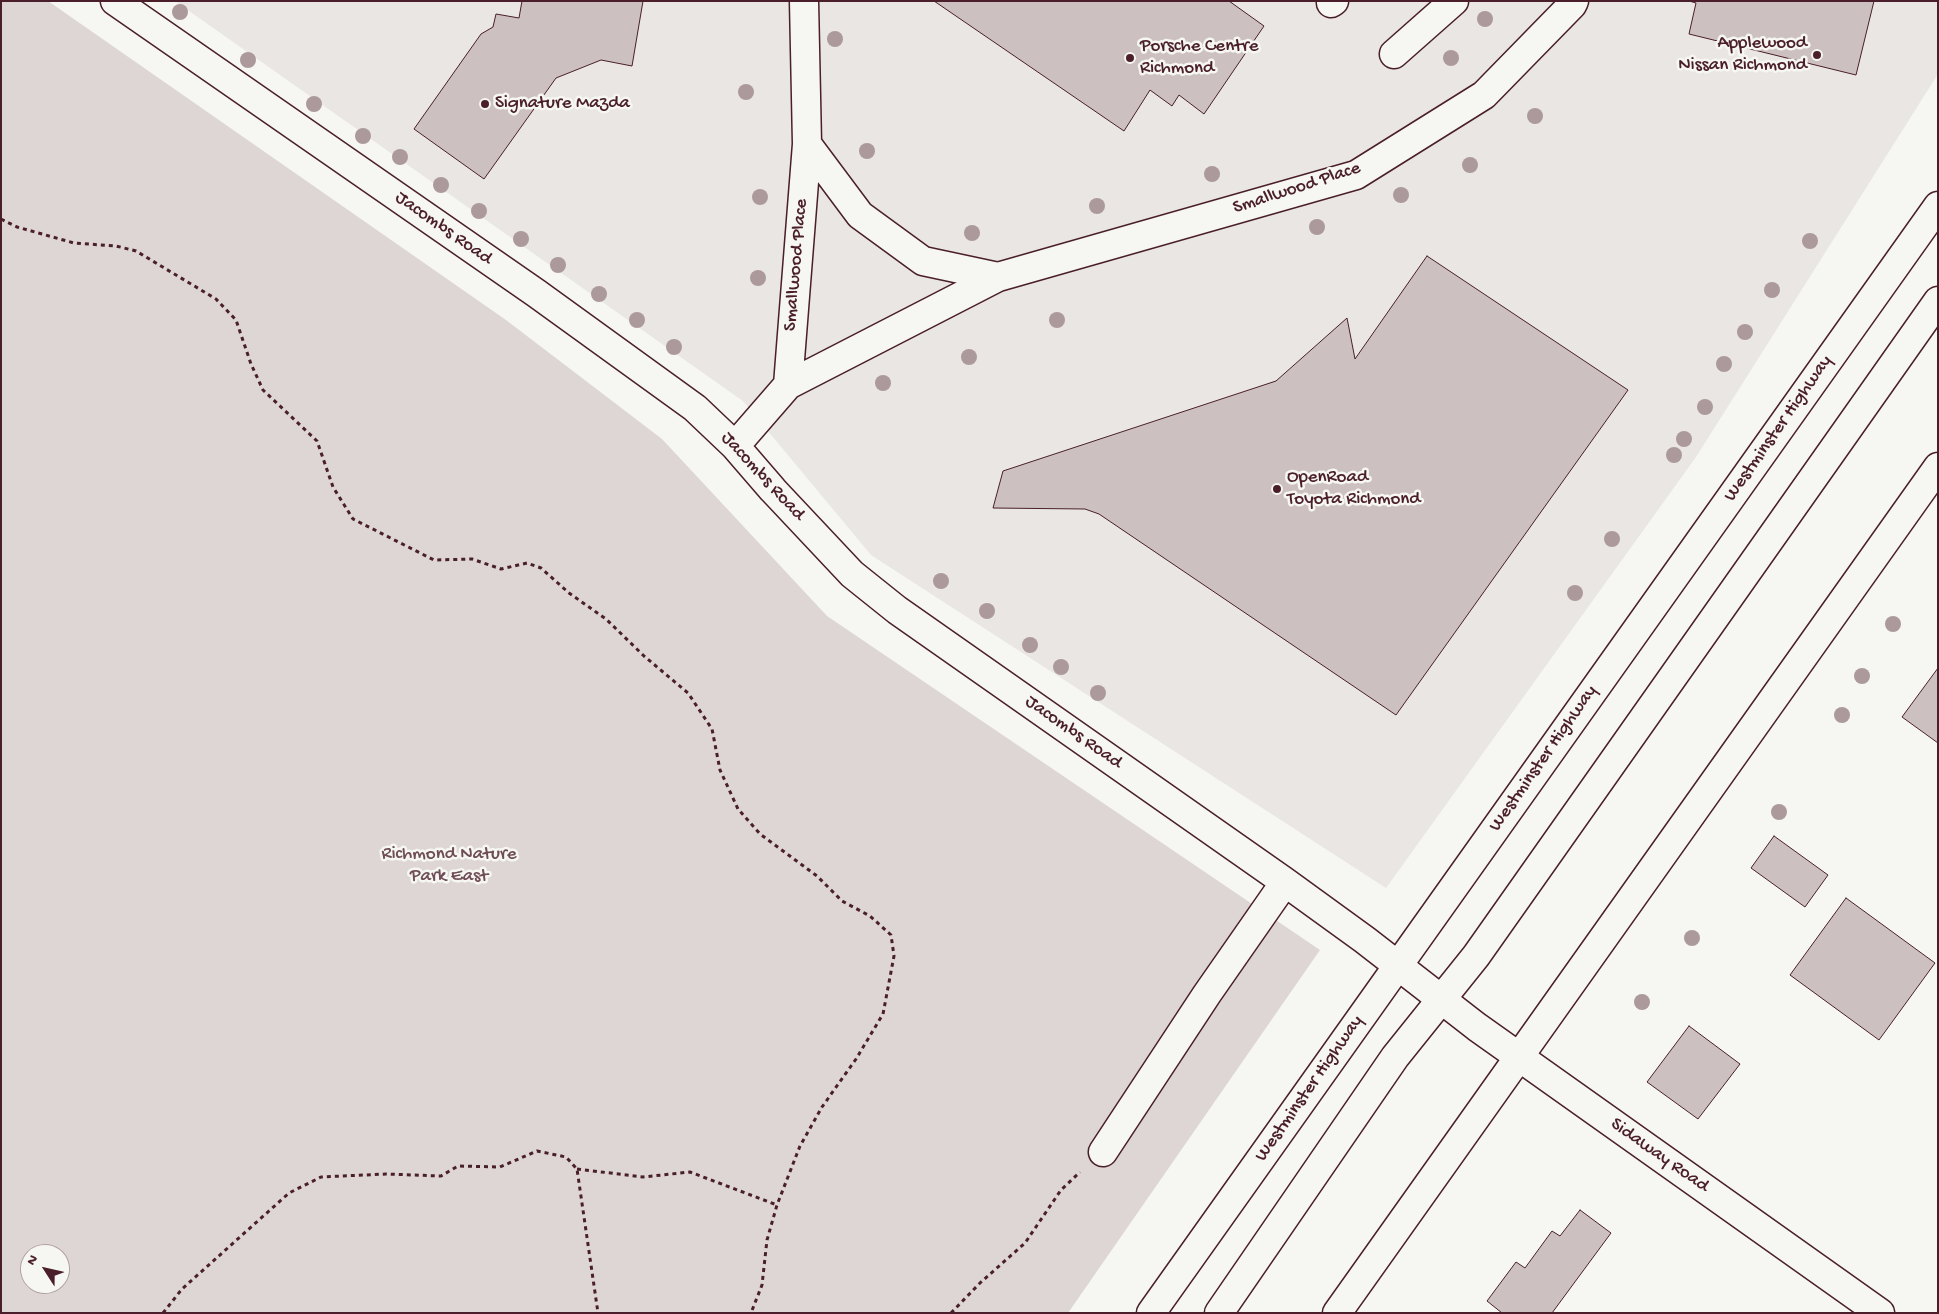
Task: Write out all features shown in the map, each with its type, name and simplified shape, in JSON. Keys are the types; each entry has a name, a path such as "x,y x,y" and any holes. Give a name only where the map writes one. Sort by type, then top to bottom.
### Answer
{"street":[{"name":"Jacombs Road","path":"115,1 536,293 658,380 695,408 735,446 773,490 859,580 905,616 1285,882 1398,965 1440,999"},
{"name":"Smallwood Place","path":"788,385 807,144 804,1"},
{"path":"1394,54 1454,1"},
{"name":"Smallwood Place","path":"735,446 788,385 998,277 1356,175 1484,95 1568,3"},
{"name":"Smallwood Place","path":"807,144 860,215 922,261 998,277"},
{"name":"Westminster Highway","path":"1151,1313 1938,206"},
{"path":"1219,1313 1395,1057 1476,956 1938,301"},
{"path":"1337,1313 1938,467"},
{"path":"1103,1152 1207,994 1285,882"},
{"name":"Sidaway Road","path":"1440,999 1880,1313"}],"path":[{"path":"1,219 17,227 74,243 116,246 136,251 216,299 236,320 251,364 263,390 317,441 333,487 353,519 434,560 472,559 501,569 527,564 541,568 570,593 606,619 644,656 688,693 712,729 720,770 738,809 760,834 818,876 842,901 870,916 891,935 894,956 883,1014 856,1059 822,1107 800,1146 777,1205 767,1240 762,1285 751,1313"},
{"path":"163,1313 182,1289 289,1193 321,1177 386,1174 441,1176 458,1166 500,1167 536,1151 566,1157 577,1169 597,1311"},
{"path":"951,1313 980,1283 1025,1243 1061,1190 1103,1152"},
{"path":"577,1169 643,1177 690,1172 777,1205"}],"shaded area":[{"path":"175,1 1938,1 1938,74 1696,457 1386,888 871,555 743,401"}],"green space":[{"name":"Richmond Nature Park East","path":"1,1 48,1 506,320 662,439 827,616 1320,950 1068,1313 1,1313"}],"building":[{"name":"Signature Mazda","path":"522,1 643,1 632,66 601,60 556,78 484,179 414,129 481,34 493,27 496,14 519,18"},
{"name":"Porsche Centre Richmond","path":"934,1 1229,1 1264,26 1204,114 1179,95 1172,106 1150,90 1124,131"},
{"name":"Applewood Nissan Richmond","path":"1689,1 1874,1 1856,75 1689,34 1696,3"},
{"name":"OpenRoad Toyota Richmond","path":"1427,256 1628,390 1396,715 1099,514 1085,509 993,508 1003,471 1276,381 1347,318 1355,359"},
{"path":"1938,668 1938,743 1902,717"},
{"path":"1774,836 1828,875 1805,907 1751,868"},
{"path":"1846,898 1935,963 1879,1040 1790,975"},
{"path":"1689,1026 1740,1064 1698,1119 1647,1082"},
{"path":"1580,1210 1611,1233 1552,1313 1502,1313 1487,1301 1516,1262 1525,1268 1552,1231 1560,1236"}],"place":[{"name":"Applewood Nissan Richmond","path":"1817,55"},
{"name":"Porsche Centre Richmond","path":"1130,58"},
{"name":"Signature Mazda","path":"485,104"},
{"name":"OpenRoad Toyota Richmond","path":"1277,489"}]}
